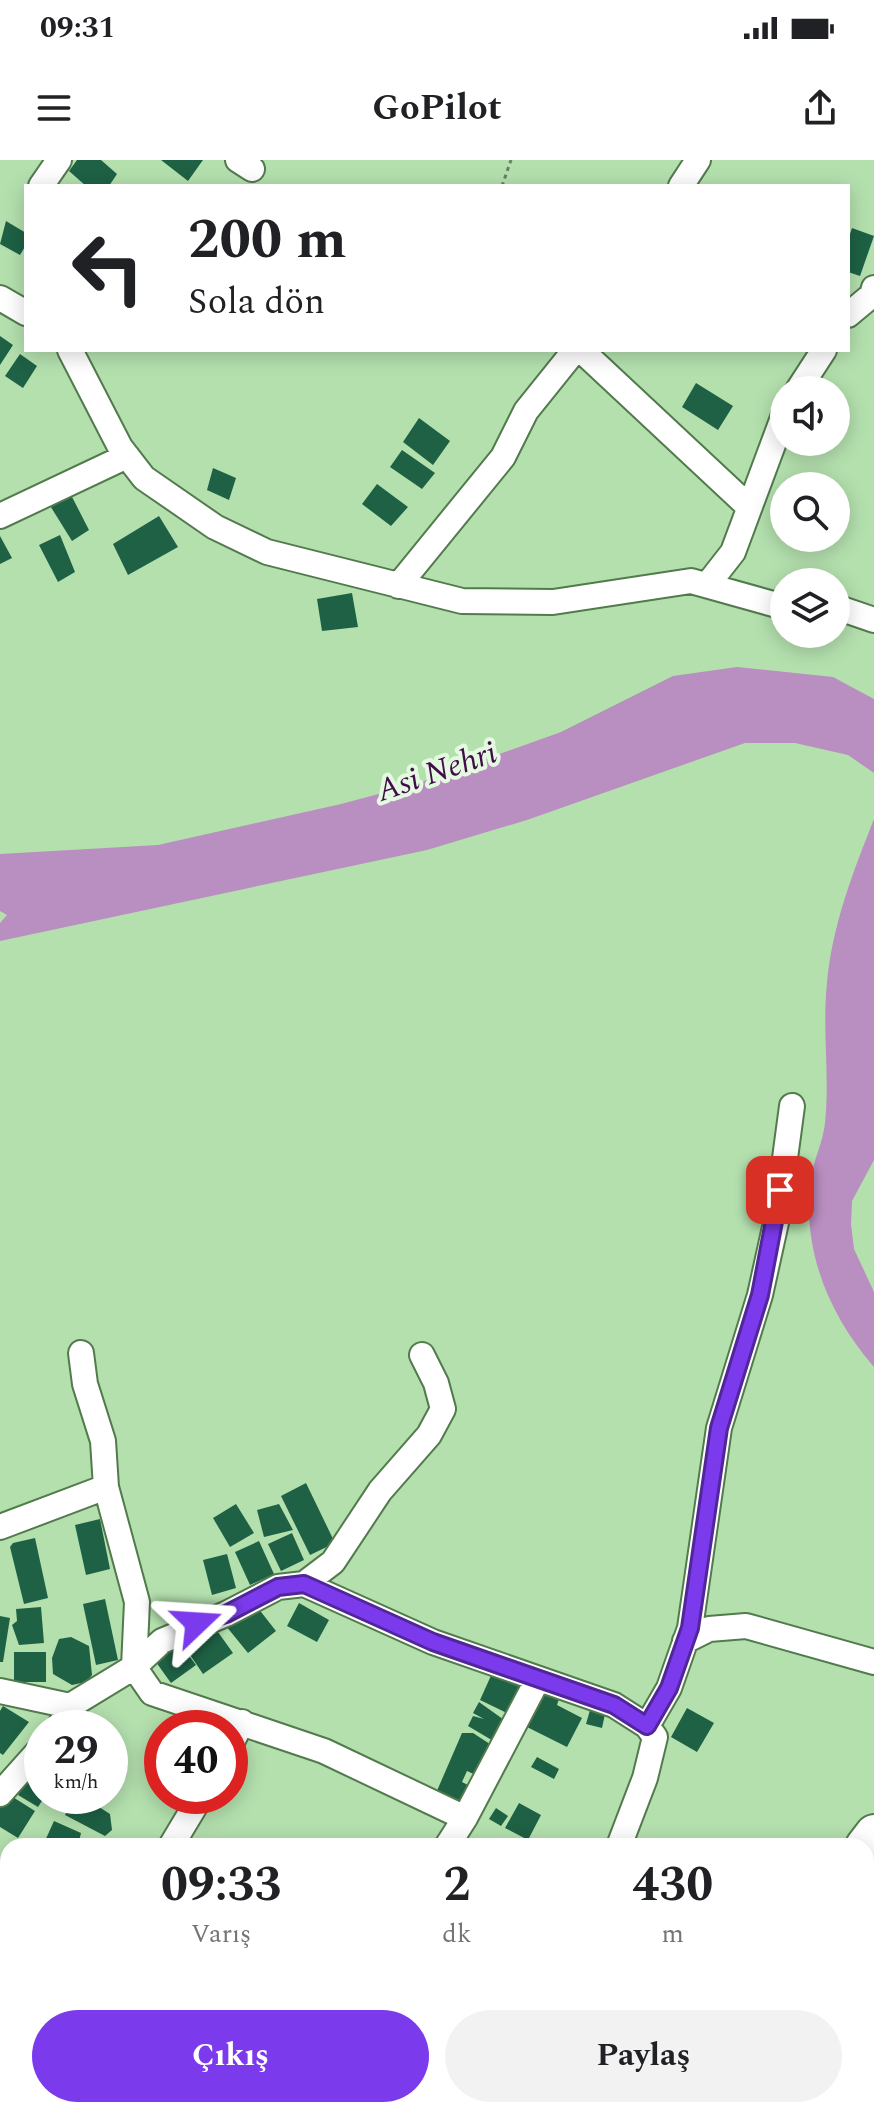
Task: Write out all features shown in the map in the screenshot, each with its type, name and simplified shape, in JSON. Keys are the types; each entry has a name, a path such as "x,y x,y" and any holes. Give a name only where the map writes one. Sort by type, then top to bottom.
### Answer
{"street":[{"path":"42,184 59,160"},
{"path":"682,184 698,160"},
{"path":"850,313 872,295 874,288"},
{"path":"0,298 24,312"},
{"path":"71,352 127,456 158,489 241,540 290,559 370,576 462,601 525,604 671,583 708,584 770,603"},
{"path":"398,586 508,450 526,411 576,352"},
{"path":"580,352 749,507"},
{"path":"807,376 823,352"},
{"path":"708,584 733,552 770,452"},
{"path":"0,516 127,456"},
{"path":"850,612 874,620"},
{"path":"647,1726 669,1688 685,1641 719,1428 760,1295 777,1218 792,1106"},
{"path":"81,1353 85,1384 103,1441 106,1487 137,1602 134,1667 152,1693 205,1710"},
{"path":"74,1710 134,1667 162,1641 226,1614 278,1587 304,1584 333,1562 380,1491 429,1435 443,1409 436,1383 422,1355"},
{"path":"0,1527 106,1487"},
{"path":"304,1584 433,1642 614,1705 647,1726 655,1737 652,1751 622,1838"},
{"path":"685,1641 709,1629 746,1626 874,1662"},
{"path":"452,1838 538,1679"},
{"path":"0,1691 47,1710"},
{"path":"248,1724 324,1751 465,1818"},
{"path":"0,1794 24,1767"},
{"path":"176,1838 190,1814"}],"path":[{"path":"503,184 511,160"}],"shaded area":[{"path":"737,667 833,677 874,699 874,773 848,755 795,743 745,743 527,820 427,850 0,941 0,923 7,915 0,911 0,854 158,845 341,804 416,784 561,732 673,676"},
{"path":"874,819 874,1160 852,1201 851,1224 854,1249 874,1292 874,1367 843,1325 831,1302 814,1254 809,1203 811,1177 825,1123 825,1018 830,962 844,900"}],"building":[{"path":"77,160 101,160 117,174 110,184 84,184 69,171"},
{"path":"161,160 203,160 188,181"},
{"path":"6,221 24,232 24,248 20,255 0,244"},
{"path":"852,228 874,236 860,276 850,273"},
{"path":"0,336 13,345 0,365"},
{"path":"20,354 37,366 23,388 5,376"},
{"path":"696,383 733,406 718,430 682,407"},
{"path":"419,418 450,441 433,465 403,442"},
{"path":"402,450 435,473 422,489 390,467"},
{"path":"213,468 236,478 229,500 207,490"},
{"path":"377,484 408,507 391,526 362,504"},
{"path":"70,493 89,530 72,541 49,504"},
{"path":"159,516 178,547 128,575 113,544"},
{"path":"60,535 75,572 58,582 39,545"},
{"path":"0,536 12,558 0,564"},
{"path":"352,593 358,627 322,631 317,599"},
{"path":"306,1483 335,1543 310,1555 281,1496"},
{"path":"236,1504 254,1533 230,1547 213,1518"},
{"path":"279,1504 293,1530 264,1537 257,1510"},
{"path":"100,1519 110,1569 86,1575 75,1525"},
{"path":"292,1533 304,1560 281,1571 268,1544"},
{"path":"35,1538 48,1598 24,1604 10,1547 13,1543"},
{"path":"259,1541 274,1574 250,1585 235,1552"},
{"path":"227,1554 236,1588 212,1595 203,1560"},
{"path":"105,1599 118,1660 96,1665 83,1604"},
{"path":"254,1603 276,1631 248,1653 226,1626"},
{"path":"299,1603 329,1620 317,1642 287,1626"},
{"path":"41,1607 44,1643 19,1645 12,1625 17,1621 16,1609"},
{"path":"0,1616 10,1618 3,1662 0,1662"},
{"path":"213,1625 233,1653 203,1674 180,1640"},
{"path":"71,1637 89,1646 92,1675 86,1682 72,1685 53,1674 52,1658 59,1639"},
{"path":"177,1640 196,1665 171,1683 153,1658"},
{"path":"14,1652 46,1652 46,1682 14,1682"},
{"path":"494,1669 526,1684 511,1715 480,1700"},
{"path":"541,1690 559,1699 557,1705 582,1718 567,1747 523,1725"},
{"path":"479,1702 507,1722 495,1742 468,1726 473,1716 484,1719 473,1713"},
{"path":"3,1706 24,1719 24,1728 3,1755 0,1753 0,1711"},
{"path":"687,1708 714,1723 697,1752 671,1737"},
{"path":"590,1710 605,1714 602,1728 586,1724"},
{"path":"462,1733 473,1733 493,1746 480,1777 467,1771 462,1782 474,1788 463,1813 433,1800"},
{"path":"537,1757 559,1769 554,1779 531,1767"},
{"path":"24,1785 24,1799 18,1795"},
{"path":"8,1794 24,1804 24,1814 33,1814 18,1838 0,1827 0,1807"},
{"path":"519,1803 541,1815 529,1838 505,1828"},
{"path":"496,1808 508,1816 501,1826 489,1819"},
{"path":"110,1814 112,1830 105,1836 65,1815"},
{"path":"54,1821 81,1833 80,1838 46,1838"}],"route":[{"path":"197,1623 226,1614 278,1587 304,1584 433,1642 614,1705 647,1726 669,1688 690,1628 719,1428 760,1295 780,1190"}],"water label":[{"name":"Asi Nehri","path":"437,772"}]}
